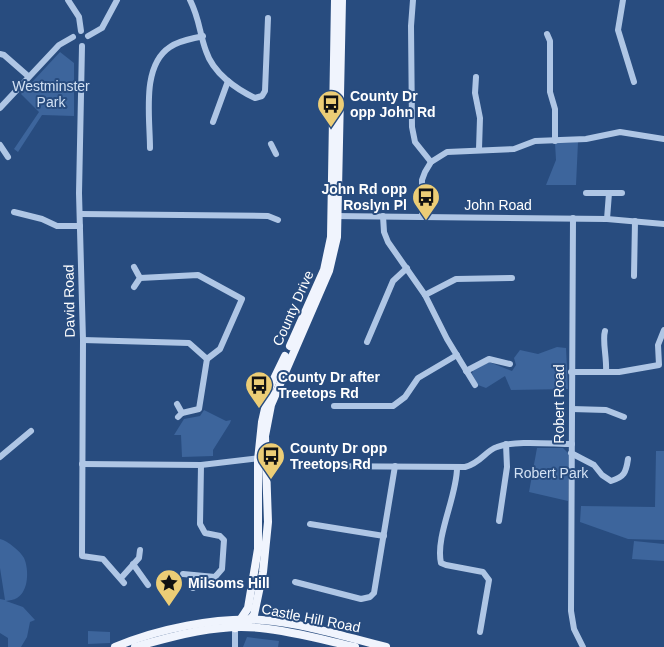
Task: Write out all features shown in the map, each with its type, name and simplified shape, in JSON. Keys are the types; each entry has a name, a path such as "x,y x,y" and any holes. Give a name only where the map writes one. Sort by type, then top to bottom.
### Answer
{"main road":[{"name":"County Drive","path":"251,620 256,608 267,539 265,436 271,405 329,271 337,238 335,216 335,0"},
{"name":"County Drive","path":"236,628 248,608 258,549 258,460 265,404 270,387 324,270 332,237 335,216 342,0"},
{"name":"Castle Hill Road","path":"115,647 139,638 240,619 281,623 386,647"},
{"path":"229,620 236,628 251,620"},
{"name":"Castle Hill Road","path":"135,647 206,631 236,628 272,630 355,647"}],"street":[{"path":"68,0 79,17 81,31 88,36"},
{"path":"73,37 75,44 82,46 86,44 88,36 102,28 117,0"},
{"path":"190,0 199,19 210,60 228,81 256,98 262,96 265,91 268,18"},
{"path":"413,0 411,26 412,127 415,142 431,162"},
{"path":"623,0 618,30 634,82"},
{"path":"0,108 59,45 73,37 75,33 81,31"},
{"path":"547,34 550,42 550,92 555,109 555,141"},
{"path":"150,148 150,75 159,57 170,47 203,36"},
{"name":"David Road","path":"82,46 80,214 83,340 82,556 103,559 123,581 133,564"},
{"path":"0,54 4,55 28,76"},
{"path":"476,78 475,93 480,118 479,149"},
{"path":"213,122 228,81"},
{"path":"422,217 422,180 431,162 447,152 514,148 535,141 586,139 620,132 664,139"},
{"path":"272,144 276,154"},
{"path":"0,145 8,157"},
{"path":"586,193 622,193"},
{"path":"607,219 609,193"},
{"path":"14,212 42,219 57,226 80,226"},
{"path":"80,214 268,216 278,220"},
{"name":"John Road","path":"335,216 572,218 664,224"},
{"path":"383,216 386,238 425,295 456,355 475,385"},
{"name":"Robert Road","path":"572,218 571,611 574,629 583,647"},
{"path":"634,276 635,221"},
{"path":"134,267 140,278"},
{"path":"367,342 393,281 407,268"},
{"path":"140,278 198,274 242,298 220,349 207,359 199,409 180,415 177,404"},
{"path":"134,287 140,278"},
{"path":"425,295 456,279 512,278"},
{"path":"571,372 619,372 659,365 658,345 664,330"},
{"path":"605,331 603,337 607,358 606,371"},
{"path":"83,340 189,343 207,359"},
{"path":"334,406 393,406 406,397 418,378 456,355"},
{"path":"466,371 489,359 510,364"},
{"path":"572,409 606,410 624,417"},
{"path":"0,457 31,430"},
{"path":"499,521 508,467 506,444"},
{"path":"302,466 457,468 472,466 492,449 506,444 572,444"},
{"path":"258,460 266,448"},
{"path":"571,453 594,465 602,476 611,481 622,478 626,471 628,459"},
{"path":"82,464 201,465 258,460"},
{"path":"258,460 267,479"},
{"path":"183,574 218,576 222,569 225,551 225,543 222,538 205,533 201,528 201,465"},
{"path":"295,582 361,599 370,597 376,587 395,466"},
{"path":"457,468 457,480 445,525 440,558 441,563 446,566 483,572 488,575 489,580 480,632"},
{"path":"310,524 384,536"},
{"path":"140,550 139,558 133,564 148,585"},
{"path":"193,575 193,588"},
{"path":"234,647 236,628"}],"green space":[{"name":"Westminster Park","path":"60,52 74,63 74,116 42,115 18,152 14,149 39,112 21,94"},
{"path":"578,142 576,185 546,185 556,160 555,143"},
{"path":"557,347 566,348 568,389 511,390 505,376 486,388 478,385 472,374 473,370 489,362 512,371 516,365 514,358 520,350 538,354"},
{"path":"204,410 226,421 231,420 230,423 213,450 213,456 182,457 181,435 174,435 184,419 200,416"},
{"name":"Robert Park","path":"537,448 563,448 569,454 568,501 529,492"},
{"path":"656,451 664,451 664,540 628,539 580,522 581,506 655,507"},
{"path":"0,539 20,552 27,568 26,585 21,595 6,601 23,607 35,620 30,622 27,637 21,647 8,647 8,638 0,633 0,599 5,600 0,568"},
{"path":"634,541 664,544 664,561 632,559"},
{"path":"88,631 110,632 110,643 88,644"},
{"path":"247,637 279,641 278,647 243,647"}],"place":[{"name":"County Dr opp John Rd","path":"331,128"},
{"name":"John Rd opp Roslyn Pl","path":"426,221"},
{"name":"County Dr after Treetops Rd","path":"259,409"},
{"name":"County Dr opp Treetops Rd","path":"271,480"},
{"name":"Milsoms Hill","path":"169,607"}]}
